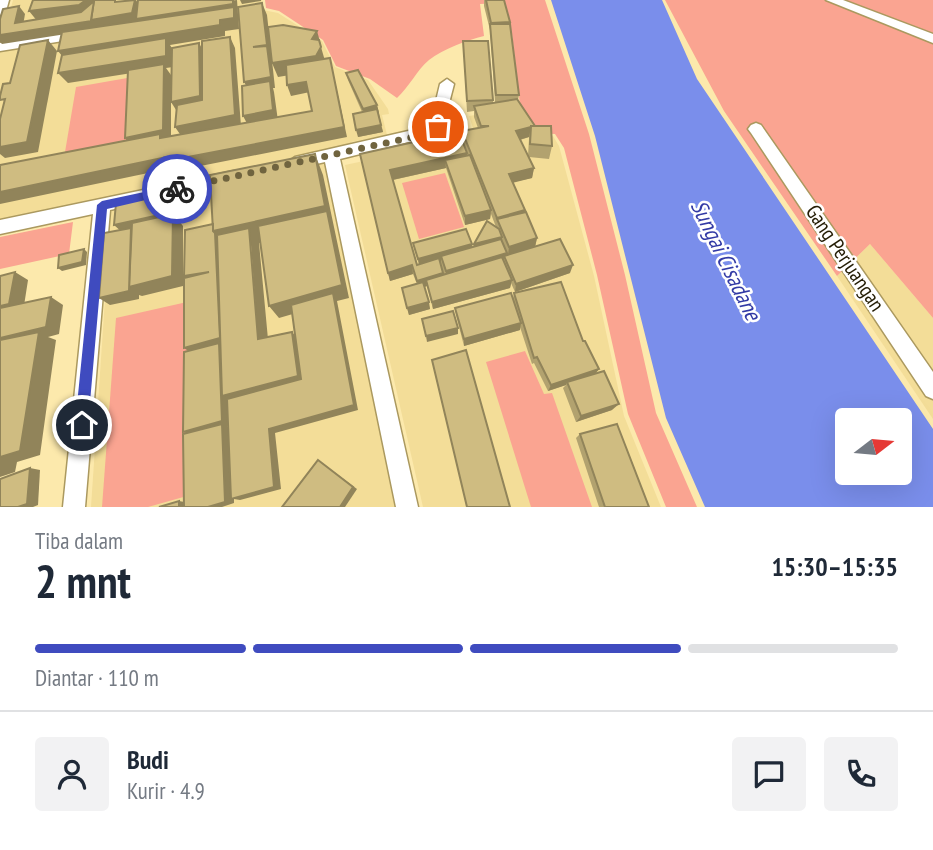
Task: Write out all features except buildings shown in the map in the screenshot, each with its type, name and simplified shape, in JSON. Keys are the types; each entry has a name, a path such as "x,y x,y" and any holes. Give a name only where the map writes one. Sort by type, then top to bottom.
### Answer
{"street":[{"path":"0,11 3,0"},
{"path":"832,0 933,39"},
{"path":"0,47 102,31"},
{"path":"277,167 436,131 447,84"},
{"name":"Gang Perjuangan","path":"756,129 933,388"},
{"path":"331,155 407,507"},
{"path":"0,228 250,173"},
{"path":"74,507 102,205"}],"shaded area":[{"path":"13,0 262,0 263,10 278,13 322,41 335,67 368,80 388,109 389,114 382,115 387,135 351,142 351,146 0,219 0,51 98,36 1,45"},
{"path":"265,0 545,0 589,134 656,413 697,507 666,507 628,414 597,275 564,148 555,134 538,133 520,105 512,34 504,3 480,4 484,36 455,45 429,60 397,98 370,79 336,66 323,40 279,11 266,8"},
{"path":"665,0 933,0 933,318 870,244 837,276 724,111"},
{"path":"133,77 129,146 64,158 76,87"},
{"path":"519,108 537,135 553,136 559,146 594,276 624,416 661,507 423,507 345,165 476,137 469,116"},
{"path":"327,163 395,507 91,507 111,210"},
{"path":"445,173 464,227 419,239 402,183"},
{"path":"73,222 69,254 0,269 0,237"},
{"path":"870,244 933,318 933,419 837,276"},
{"path":"187,302 187,496 148,507 102,507 116,318"},
{"path":"525,351 544,394 552,393 592,507 531,507 486,362"}],"water":[{"name":"Sungai Cisadane","path":"551,0 662,0 697,79 933,429 933,507 705,507 666,418 595,136"}],"way so far":[{"path":"177,189 431,133 438,127"}],"route":[{"path":"82,425 102,205 177,189"}]}
